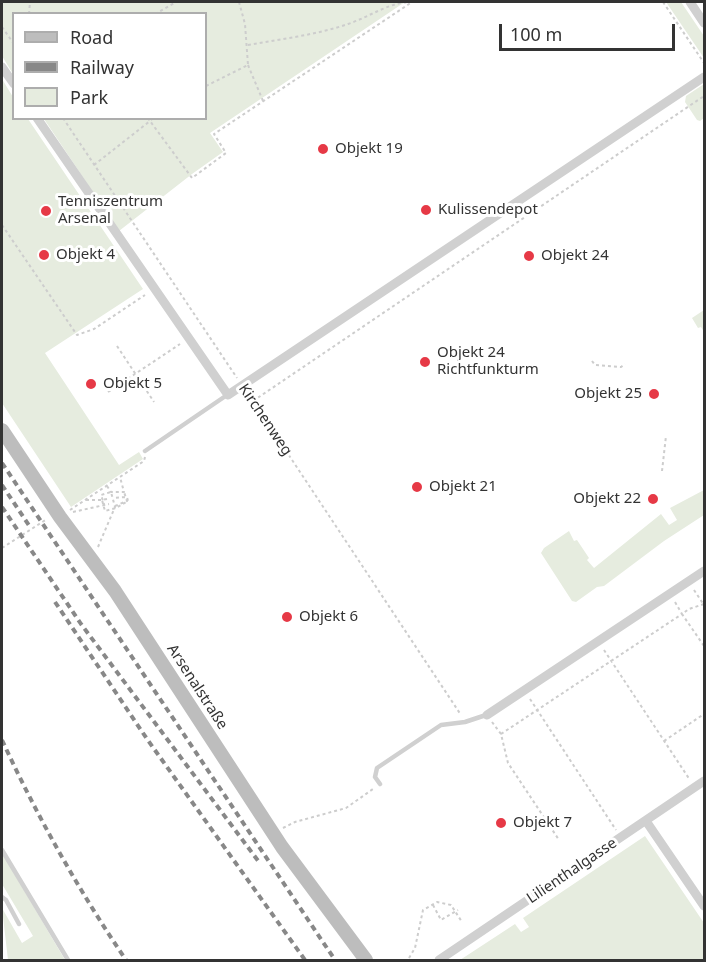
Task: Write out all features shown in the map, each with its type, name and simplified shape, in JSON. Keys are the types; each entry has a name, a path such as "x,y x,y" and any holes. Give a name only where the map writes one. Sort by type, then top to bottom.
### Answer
{"main road":[{"name":"Arsenalstraße","path":"2,430 60,517 132,616 273,833 366,960"}],"street":[{"path":"690,2 705,23"},
{"path":"2,67 12,81"},
{"path":"38,120 228,394 705,77"},
{"path":"487,715 705,571"},
{"name":"Lilienthalgasse","path":"439,960 705,781"},
{"path":"646,820 705,906"}],"lane":[{"path":"145,451 228,394"},
{"path":"380,784 375,777 377,768 441,725 465,722 487,715"},
{"path":"2,850 68,960"},
{"path":"2,897 19,924"}],"path":[{"path":"158,12 176,2"},
{"path":"239,2 245,24 248,65 263,101"},
{"path":"248,45 332,29 371,15 395,3 411,2"},
{"path":"151,120 192,178 226,153 214,134 411,2"},
{"path":"663,2 705,63"},
{"path":"2,27 12,41"},
{"path":"207,86 248,65"},
{"path":"253,401 705,96"},
{"name":"Kirchenweg","path":"64,120 465,722"},
{"path":"94,165 149,120"},
{"path":"2,225 77,335 94,329 145,296 150,282 164,269"},
{"path":"108,392 189,338"},
{"path":"117,346 154,402"},
{"path":"592,362 595,365 621,367 624,364"},
{"path":"662,471 666,436"},
{"path":"60,517 144,461 145,451"},
{"path":"85,500 107,499 102,500 105,511 116,508 128,501 127,497 113,497 116,507 126,501 126,497 124,492 120,477"},
{"path":"92,561 114,507 111,492 107,486"},
{"path":"109,504 104,505 101,495 124,492"},
{"path":"501,735 689,609 704,604 689,582"},
{"path":"670,594 705,646"},
{"path":"598,641 695,788"},
{"path":"524,691 621,837"},
{"path":"664,741 705,714"},
{"path":"487,715 501,735 508,763 559,840"},
{"path":"273,833 295,822 346,808 380,784"},
{"path":"409,958 415,948 423,910 437,902 451,905 457,910 462,922"},
{"path":"433,905 441,920 457,910"}],"green space":[{"path":"2,2 405,2 210,133 223,152 119,231 45,120 207,120 207,12 12,12 12,72 2,56"},
{"path":"666,2 681,2 704,36 704,58"},
{"name":"Tenniszentrum Arsenal","path":"2,79 12,95 12,120 29,120 143,289 45,353 119,465 139,452 143,459 71,507 2,403"},
{"path":"704,84 704,118 700,121 685,102 686,96"},
{"path":"704,310 704,332 701,327 698,328 692,318"},
{"path":"704,490 704,515 664,541 604,586 597,587 576,602 572,601 541,553 544,548 569,531 594,568 661,514 669,525 677,520 670,508"},
{"path":"645,836 704,923 704,960 460,960 515,924 521,932 529,927 523,918"},
{"path":"2,853 65,960 8,960 2,908 22,943 33,936 2,884"}],"railway":[{"path":"2,463 335,960"},
{"path":"2,485 30,527"},
{"path":"2,507 81,624 259,862"},
{"path":"55,602 147,739 305,960"},
{"path":"2,740 60,853 126,960"}],"place":[{"name":"Objekt 19","path":"323,149"},
{"name":"Kulissendepot","path":"426,210"},
{"name":"Tenniszentrum Arsenal","path":"46,211"},
{"name":"Objekt 4","path":"44,255"},
{"name":"Objekt 24","path":"529,256"},
{"name":"Objekt 24 Richtfunkturm","path":"425,362"},
{"name":"Objekt 5","path":"91,384"},
{"name":"Objekt 25","path":"654,394"},
{"name":"Objekt 21","path":"417,487"},
{"name":"Objekt 22","path":"653,499"},
{"name":"Objekt 6","path":"287,617"},
{"name":"Objekt 7","path":"501,823"}]}
